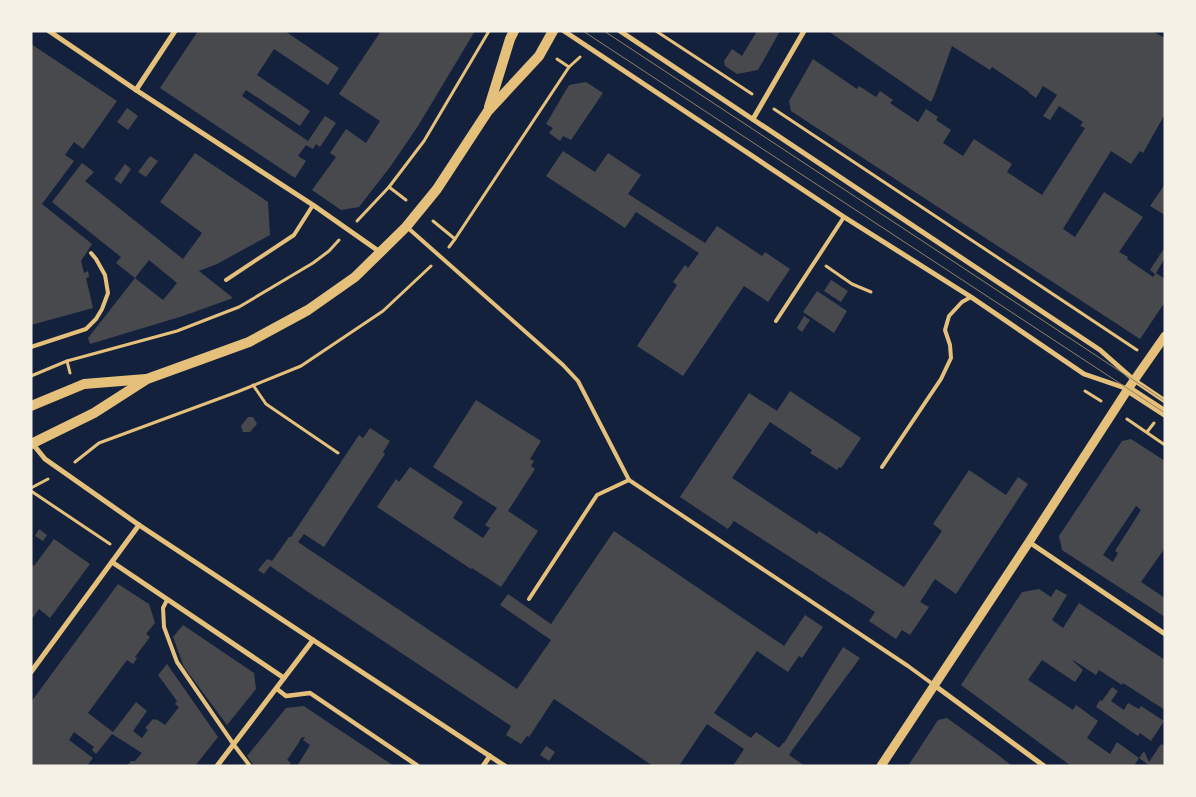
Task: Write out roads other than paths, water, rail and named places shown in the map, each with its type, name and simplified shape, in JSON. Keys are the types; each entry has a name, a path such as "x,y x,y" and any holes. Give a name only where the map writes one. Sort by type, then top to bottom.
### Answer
{"main road":[{"path":"488,111 514,31"},
{"path":"32,443 94,413 147,379 249,342 308,310 355,277 406,227 437,189 488,111 539,56 553,31"},
{"path":"31,406 84,384 147,379"}],"street":[{"path":"49,31 313,205 380,252"},
{"path":"136,90 175,31"},
{"path":"564,31 844,216 971,297 1084,374 1128,389 1165,413"},
{"path":"620,31 1100,350 1134,380 1165,401"},
{"path":"753,120 804,31"},
{"path":"880,766 1128,389 1165,336"},
{"path":"32,443 45,459 139,525 505,766"},
{"path":"31,672 139,525"},
{"path":"1029,542 1165,634"},
{"path":"112,562 284,678"},
{"path":"217,766 313,640"},
{"path":"934,686 1044,766"},
{"path":"277,689 286,696 310,693 418,766"},
{"path":"483,766 490,756"}],"lane":[{"path":"226,280 294,235 313,205"},
{"path":"776,320 844,216"},
{"path":"406,227 563,365 578,381 629,480 900,661 934,686"},
{"path":"31,347 86,328 96,319 108,293 105,275 91,253"},
{"path":"882,467 942,379 951,358 950,345 945,330 949,316 962,302 971,297"},
{"path":"529,599 597,495 629,480"},
{"path":"167,600 163,608 164,627 177,662 250,766"}],"tram line":[{"path":"583,31 1165,413"},
{"path":"604,31 1165,401"}]}
